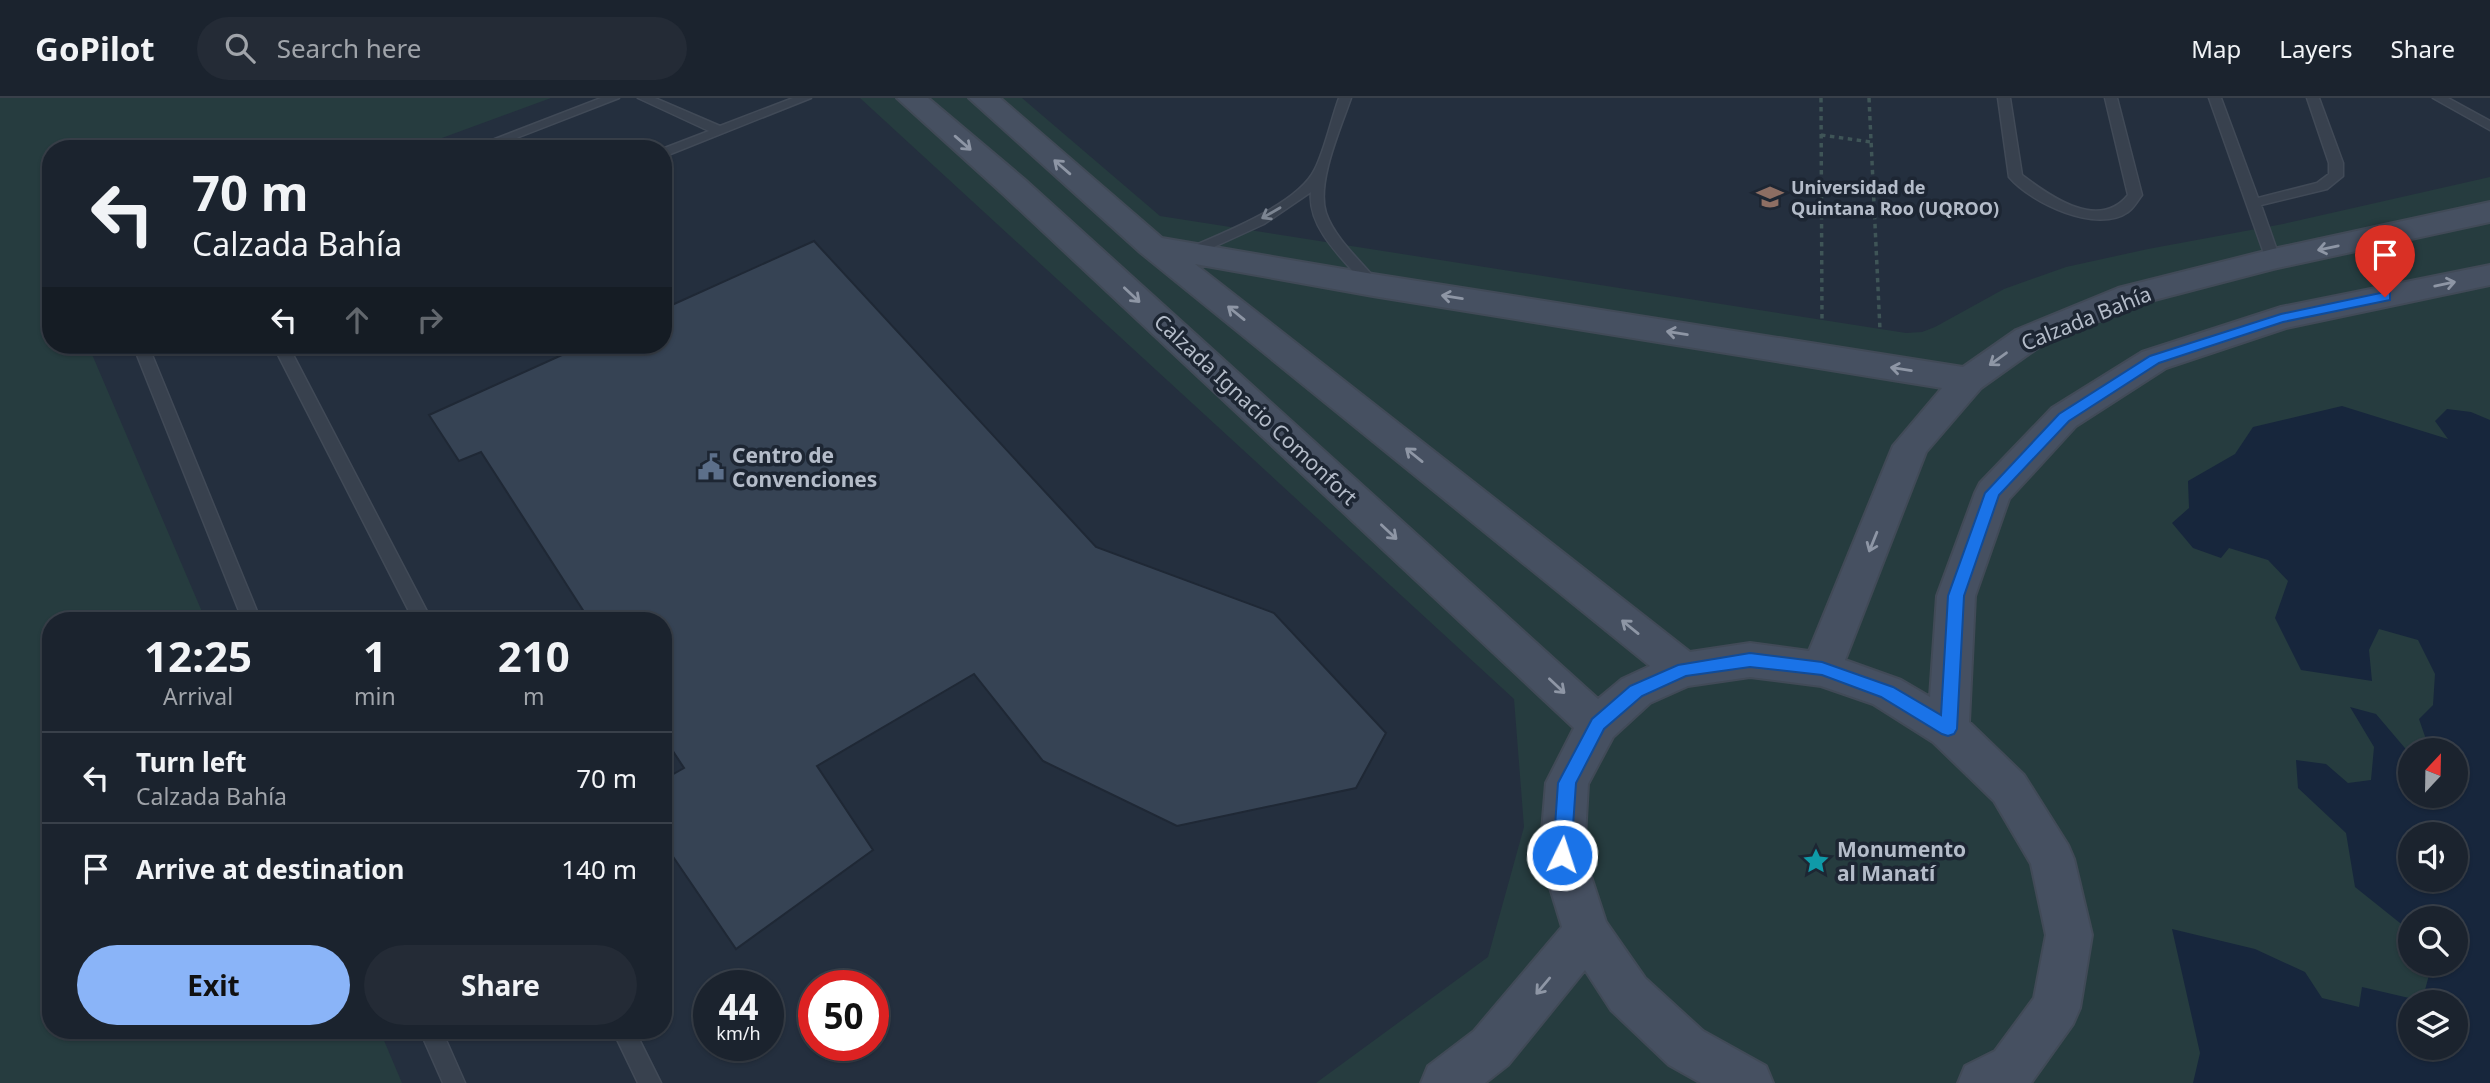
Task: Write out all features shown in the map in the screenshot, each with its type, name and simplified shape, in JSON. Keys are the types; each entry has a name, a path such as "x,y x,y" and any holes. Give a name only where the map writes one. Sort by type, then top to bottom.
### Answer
{"main road":[{"name":"Calzada Ignacio Comonfort","path":"911,98 1013,187 1598,724"},
{"path":"983,98 1152,246 1684,670"},
{"name":"Calzada Bahía","path":"1822,668 1911,446 1969,380 2028,338 2129,296 2273,259 2490,212"},
{"path":"1152,246 1373,285 1969,380"},
{"path":"1948,729 1956,596 1993,493 2064,417 2154,360 2281,318 2490,275"},
{"path":"1749,1083 1686,1048 1628,994 1587,933 1562,855 1567,783 1598,724 1636,691 1684,670 1750,660 1822,668 1887,692 1948,729 2009,788 2052,859 2068,935 2056,1008 2012,1068 1982,1083"},
{"path":"1445,1083 1491,1048 1587,933"}],"lane":[{"path":"499,140 613,98"},
{"path":"644,98 720,131"},
{"path":"672,150 805,98"},
{"path":"1345,98 1322,169 1317,193 1318,210 1352,260 1373,285"},
{"path":"2004,98 2016,177 2036,194 2064,207 2095,216 2115,215 2129,208 2135,195 2111,98"},
{"path":"2215,98 2273,259"},
{"path":"2253,203 2322,186 2336,176 2336,163 2314,98"},
{"path":"2439,98 2490,126"},
{"path":"1189,253 1271,215 1306,191 1322,169"},
{"path":"144,354 249,612"},
{"path":"286,354 418,612"},
{"path":"435,1039 454,1083"},
{"path":"628,1039 650,1083"}],"path":[{"path":"1821,98 1823,357"},
{"path":"1869,98 1881,366"},
{"path":"1821,135 1871,142"}],"green space":[{"path":"0,98 551,98 437,140 42,140 42,354 92,354 202,612 42,612 42,1039 383,1039 402,1083 0,1083"},
{"path":"860,98 1022,98 1160,216 1906,333 1922,332 1935,327 2004,289 2066,267 2283,224 2490,177 2490,1083 1316,1083 1488,957 1524,827 1514,699"}],"water":[{"path":"2342,406 2448,439 2435,421 2447,409 2471,412 2490,420 2490,1083 2193,1083 2200,1053 2172,929 2255,949 2305,972 2322,998 2359,1007 2362,987 2398,995 2398,1060 2468,1060 2468,990 2425,990 2429,976 2468,976 2468,906 2398,906 2398,921 2355,887 2346,833 2298,788 2296,760 2326,764 2348,783 2371,780 2374,747 2350,707 2376,714 2398,740 2398,808 2468,808 2468,738 2426,738 2419,719 2433,705 2435,674 2418,640 2379,629 2369,650 2372,681 2301,670 2275,618 2288,581 2268,560 2229,548 2221,558 2193,548 2172,523 2189,508 2188,481 2235,454 2253,427"}],"building":[{"path":"814,241 1096,547 1274,613 1386,733 1356,788 1177,826 1043,761 974,674 817,766 873,850 736,949 672,855 672,775 684,768 672,750 672,612 584,612 481,452 459,461 429,415 564,354 672,354 672,305"}],"place":[{"name":"Universidad de Quintana Roo (UQROO)","path":"1770,197"},
{"name":"Centro de Convenciones","path":"711,467"},
{"name":"Monumento al Manatí","path":"1816,861"}],"route":[{"path":"1562,855 1567,783 1598,724 1636,691 1684,670 1750,660 1822,668 1887,692 1948,729 1956,596 1993,493 2064,417 2154,360 2281,318 2385,297"}]}
